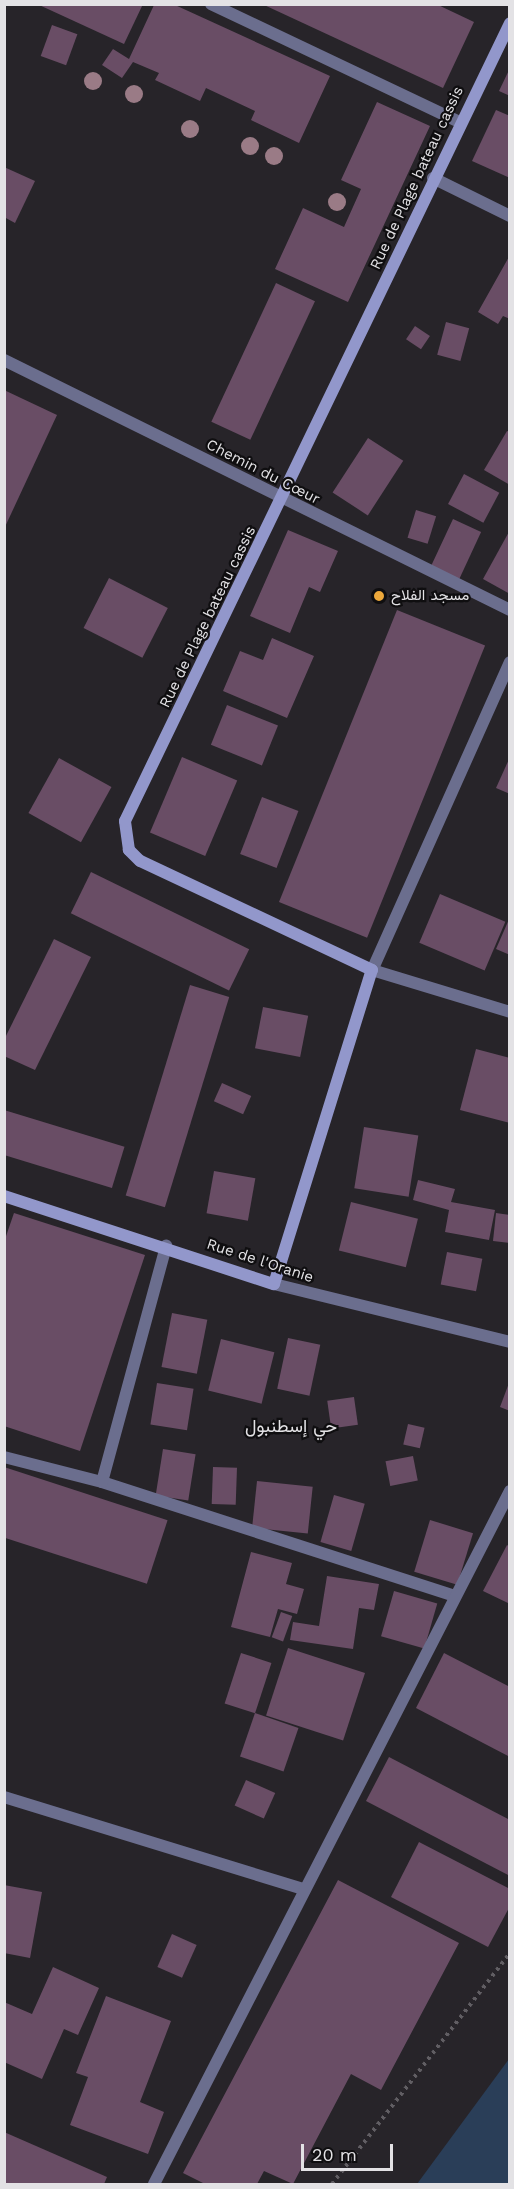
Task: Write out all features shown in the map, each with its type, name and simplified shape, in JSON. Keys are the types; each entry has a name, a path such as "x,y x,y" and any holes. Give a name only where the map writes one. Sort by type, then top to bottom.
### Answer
{"street":[{"path":"212,4 459,122"},
{"name":"Rue de Plage bateau cassis","path":"510,23 459,122 283,499 125,821 124,836 140,861 372,970 510,1012"},
{"path":"433,178 510,216"},
{"name":"Chemin du Cœur","path":"4,360 510,610"},
{"path":"273,1284 372,970 510,662"},
{"name":"Rue de l'Oranie","path":"4,1196 166,1246 273,1284 510,1342"},
{"path":"102,1482 166,1246"},
{"path":"4,1457 102,1482 454,1596"},
{"path":"154,2184 303,1889 510,1491"},
{"path":"4,1797 303,1889"}],"path":[{"path":"332,2184 510,1953"}],"water":[{"path":"509,2059 509,2184 417,2184"}],"building":[{"path":"37,4 143,4 124,44"},
{"path":"262,4 436,4 474,22 443,88"},
{"path":"154,5 175,5 330,76 299,143 251,120 255,111 206,88 200,101 155,80 159,73 133,62 122,78 102,65 113,49 129,59"},
{"path":"52,25 77,34 66,65 41,56"},
{"path":"510,68 510,96 499,91"},
{"path":"377,102 430,126 348,302 275,269 303,208 344,227 361,189 341,180"},
{"path":"496,110 510,116 510,178 472,161"},
{"path":"4,167 35,181 15,223 4,217"},
{"path":"510,255 510,319 503,316 498,324 478,312"},
{"path":"276,283 315,301 250,440 211,422"},
{"path":"446,322 469,328 460,361 437,355"},
{"path":"415,326 430,336 421,349 406,339"},
{"path":"4,390 57,415 4,529"},
{"path":"507,431 510,432 510,485 484,470"},
{"path":"368,438 403,461 368,515 333,493"},
{"path":"464,474 499,493 483,523 448,504"},
{"path":"416,510 436,516 428,544 408,538"},
{"path":"453,519 481,532 459,580 431,567"},
{"path":"288,530 338,551 320,592 309,587 290,633 250,616"},
{"path":"510,530 510,594 483,579"},
{"path":"109,578 168,608 142,658 84,628"},
{"path":"397,610 485,646 367,938 279,902"},
{"path":"272,638 314,656 287,718 223,691 240,651 263,660"},
{"path":"227,705 278,726 262,765 211,745"},
{"path":"182,757 237,780 205,856 150,832"},
{"path":"510,757 510,794 496,788"},
{"path":"59,758 111,787 81,842 28,813"},
{"path":"262,797 298,811 277,868 240,854"},
{"path":"91,872 249,949 229,990 71,913"},
{"path":"440,894 505,922 485,971 419,943"},
{"path":"510,917 510,955 496,949"},
{"path":"54,939 91,957 35,1070 4,1056 4,1040"},
{"path":"190,985 229,997 165,1207 126,1195"},
{"path":"263,1007 308,1016 300,1057 255,1048"},
{"path":"476,1049 510,1058 510,1123 460,1110"},
{"path":"222,1083 251,1096 243,1114 214,1101"},
{"path":"4,1110 124,1147 112,1188 4,1155"},
{"path":"364,1127 418,1136 409,1197 354,1188"},
{"path":"214,1171 255,1178 248,1221 207,1213"},
{"path":"418,1180 455,1189 451,1202 495,1210 489,1240 445,1232 449,1210 413,1200"},
{"path":"351,1202 418,1219 406,1267 339,1251"},
{"path":"14,1213 145,1255 80,1451 4,1426 4,1242"},
{"path":"496,1213 510,1215 510,1243 493,1241"},
{"path":"447,1252 482,1259 476,1291 441,1284"},
{"path":"172,1313 207,1320 197,1374 162,1367"},
{"path":"288,1338 320,1345 309,1396 277,1389"},
{"path":"221,1339 274,1352 262,1404 208,1390"},
{"path":"157,1383 194,1389 187,1430 150,1424"},
{"path":"510,1383 510,1411 500,1407"},
{"path":"354,1397 358,1425 331,1428 327,1401"},
{"path":"408,1424 425,1428 420,1448 403,1444"},
{"path":"163,1449 196,1454 188,1501 156,1495"},
{"path":"413,1456 418,1481 390,1486 386,1461"},
{"path":"4,1467 168,1520 147,1584 4,1537"},
{"path":"213,1467 237,1468 236,1505 212,1504"},
{"path":"257,1481 313,1487 308,1534 252,1528"},
{"path":"334,1495 365,1504 351,1551 320,1542"},
{"path":"430,1520 473,1533 457,1585 414,1572"},
{"path":"507,1545 510,1547 510,1604 483,1591"},
{"path":"251,1552 292,1563 286,1584 304,1589 297,1614 278,1609 270,1637 231,1627"},
{"path":"327,1576 379,1584 374,1610 359,1608 353,1649 290,1640 293,1622 319,1626"},
{"path":"394,1591 437,1603 424,1649 381,1636"},
{"path":"281,1612 292,1616 283,1641 272,1637"},
{"path":"288,1648 365,1673 343,1741 266,1716"},
{"path":"241,1653 271,1663 255,1713 225,1703"},
{"path":"444,1653 510,1687 510,1757 416,1708"},
{"path":"255,1713 298,1728 284,1771 240,1756"},
{"path":"389,1757 510,1820 510,1876 366,1801"},
{"path":"246,1780 275,1793 264,1819 235,1806"},
{"path":"419,1842 510,1889 510,1906 488,1947 391,1897"},
{"path":"338,1880 459,1943 381,2090 351,2074 293,2184 264,2171 257,2184 205,2184 183,2173"},
{"path":"4,1885 42,1892 30,1958 4,1953"},
{"path":"172,1934 197,1945 182,1978 157,1967"},
{"path":"53,1967 99,1988 78,2035 64,2029 42,2079 4,2062 4,2002 32,2014"},
{"path":"106,1996 171,2021 140,2102 164,2112 148,2154 70,2125 88,2077 76,2073"},
{"path":"4,2132 107,2177 104,2184 4,2184"}],"place":[{"name":"مسجد الفلاح","path":"379,596"}],"district":[{"name":"حي إسطنبول","path":"291,1426"}]}
